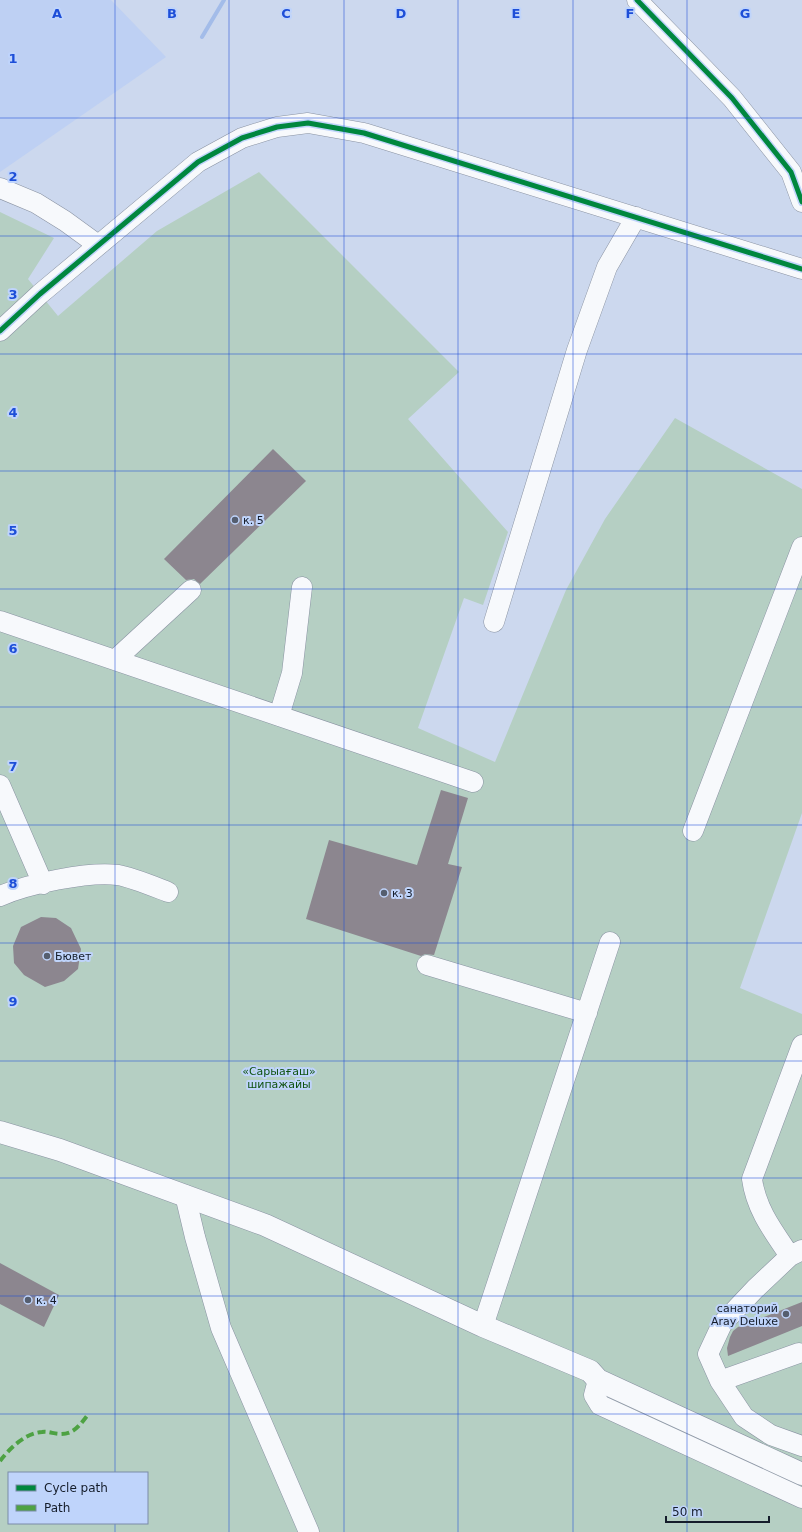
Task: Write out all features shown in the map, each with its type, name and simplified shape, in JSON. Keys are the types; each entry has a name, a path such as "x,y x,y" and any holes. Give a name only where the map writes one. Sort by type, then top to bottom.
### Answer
{"main road":[{"path":"0,1132 60,1150 265,1225 483,1326 590,1371 598,1380 802,1474"}],"street":[{"path":"637,0 732,98 791,172 802,202"},
{"path":"0,331 40,294 198,162 242,138 277,127 308,123 364,133 802,269"},
{"path":"0,188 36,203 65,221 98,245"},
{"path":"494,622 577,350 607,267 636,217"},
{"path":"693,831 802,547"},
{"path":"279,716 292,673 302,586"},
{"path":"115,660 191,590"},
{"path":"0,621 473,782"},
{"path":"0,785 42,884"},
{"path":"0,896 12,891 84,876 119,875 168,892"},
{"path":"483,1326 610,942"},
{"path":"427,965 587,1013"},
{"path":"802,1045 752,1179 754,1194 771,1228 796,1253 755,1289 722,1324 708,1354 720,1381 744,1416 771,1435 802,1446"},
{"path":"185,1195 195,1237 221,1328 308,1532"},
{"path":"720,1381 799,1353"},
{"path":"598,1380 594,1395 600,1405 802,1498"}],"shaded area":[{"path":"0,0 111,0 166,57 0,172"}],"green space":[{"name":"«Сарыағаш» шипажайы","path":"259,172 459,372 408,419 508,532 483,605 464,598 418,728 495,762 566,590 605,519 675,418 802,489 802,813 740,988 802,1014 802,1532 0,1532 0,212 54,238 28,279 58,316 157,231"}],"building":[{"name":"к. 5","path":"273,449 306,481 200,584 194,579 186,580 164,559"},
{"name":"к. 3","path":"441,790 468,798 448,864 462,867 434,955 425,954 421,956 306,919 329,840 417,865"},
{"name":"Бювет","path":"41,917 56,918 71,928 81,949 78,969 64,981 45,987 24,975 14,963 13,946 21,927"},
{"name":"к. 4","path":"0,1263 59,1295 44,1327 0,1304"},
{"name":"санаторий Aray Deluxe","path":"802,1302 802,1326 728,1356 727,1348 730,1337 733,1331 738,1327"}],"waterway":[{"path":"202,37 224,0"}],"marked path":[{"path":"0,1461 18,1442 24,1438 36,1433 44,1432 60,1434 69,1433 76,1429 87,1416"}],"cycle path":[{"path":"637,0 732,98 791,172 802,202"},
{"path":"0,331 40,294 198,162 242,138 277,127 308,123 364,133 802,269"}],"place":[{"name":"к. 5","path":"235,520"},
{"name":"к. 3","path":"384,893"},
{"name":"Бювет","path":"47,956"},
{"name":"к. 4","path":"28,1300"},
{"name":"санаторий Aray Deluxe","path":"786,1314"}]}
